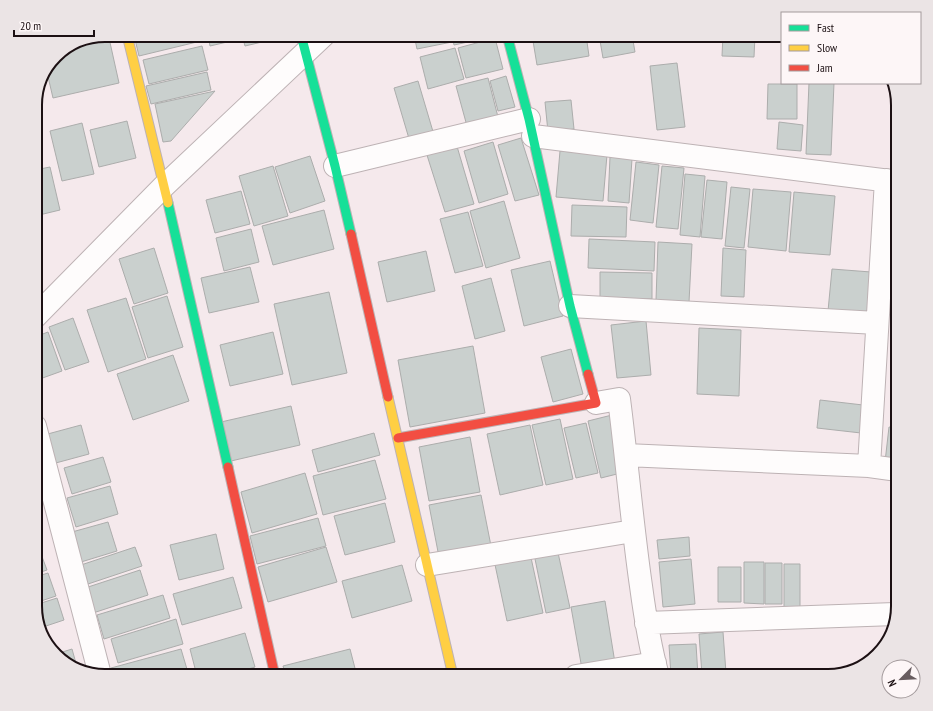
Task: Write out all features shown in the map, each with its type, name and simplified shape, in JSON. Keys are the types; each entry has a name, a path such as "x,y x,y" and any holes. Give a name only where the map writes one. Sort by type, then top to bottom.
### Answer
{"street":[{"path":"129,42 164,186 272,669"},
{"path":"509,42 531,128 570,306 596,403"},
{"path":"42,310 303,43"},
{"path":"303,43 335,166 451,669"},
{"path":"335,166 531,128 891,181"},
{"path":"869,466 877,323 891,190"},
{"path":"570,306 877,323"},
{"path":"398,438 619,399 633,531 646,623 656,669"},
{"path":"42,453 98,668"},
{"path":"626,455 869,466 891,469"},
{"path":"427,565 633,531"},
{"path":"646,623 890,614"}],"building":[{"path":"110,42 119,83 53,98 48,77 63,58 73,50 85,45"},
{"path":"136,42 197,42 139,56"},
{"path":"209,42 227,42 210,46"},
{"path":"244,42 262,42 245,46"},
{"path":"416,42 452,42 417,49"},
{"path":"453,42 468,42 454,45"},
{"path":"480,42 496,42 503,69 466,78 458,48"},
{"path":"533,42 587,42 589,56 537,65"},
{"path":"600,42 633,42 635,52 603,58"},
{"path":"723,42 755,42 754,57 722,56"},
{"path":"202,46 208,70 149,84 143,60"},
{"path":"455,48 464,79 428,89 420,57"},
{"path":"677,63 685,127 657,130 650,66"},
{"path":"207,72 211,90 151,104 146,86"},
{"path":"506,76 515,107 498,111 490,81"},
{"path":"488,78 498,117 467,126 456,86"},
{"path":"418,81 434,135 410,142 394,88"},
{"path":"768,84 797,84 797,119 767,119"},
{"path":"809,84 834,84 831,155 806,154"},
{"path":"215,91 171,141 163,142 155,104"},
{"path":"571,100 574,129 548,132 545,102"},
{"path":"127,121 136,158 99,167 90,130"},
{"path":"779,122 803,125 801,151 777,149"},
{"path":"82,123 94,174 62,181 50,131"},
{"path":"521,138 539,195 515,201 498,145"},
{"path":"493,142 508,194 479,203 464,151"},
{"path":"456,143 474,204 445,212 426,152"},
{"path":"560,151 607,155 603,201 556,197"},
{"path":"310,156 325,201 290,213 275,167"},
{"path":"610,157 632,159 629,203 608,201"},
{"path":"636,162 659,165 653,223 630,220"},
{"path":"273,166 288,216 254,226 239,176"},
{"path":"662,166 684,168 678,229 656,227"},
{"path":"50,167 60,210 42,214 42,169"},
{"path":"685,174 705,176 700,237 680,235"},
{"path":"707,180 727,182 722,239 701,237"},
{"path":"731,187 750,189 744,248 725,246"},
{"path":"753,189 791,192 786,251 748,247"},
{"path":"241,191 250,224 215,233 206,200"},
{"path":"794,192 835,196 830,255 789,252"},
{"path":"504,201 520,258 486,268 470,211"},
{"path":"572,205 627,207 626,237 571,236"},
{"path":"324,210 334,249 273,265 262,226"},
{"path":"468,212 483,266 455,273 440,219"},
{"path":"251,229 259,262 224,271 216,238"},
{"path":"589,239 655,242 654,271 588,268"},
{"path":"658,242 692,244 689,302 656,300"},
{"path":"154,248 168,293 134,304 119,259"},
{"path":"723,248 746,250 744,297 721,296"},
{"path":"426,251 435,291 387,302 378,262"},
{"path":"550,261 563,316 524,326 511,270"},
{"path":"250,267 259,302 209,313 201,278"},
{"path":"832,269 871,272 868,315 828,311"},
{"path":"600,272 652,273 652,299 600,298"},
{"path":"491,278 505,331 475,339 462,286"},
{"path":"329,292 347,373 292,385 274,304"},
{"path":"167,296 183,347 148,358 132,307"},
{"path":"126,298 146,359 108,372 87,310"},
{"path":"73,318 89,362 65,370 49,327"},
{"path":"646,321 651,375 617,378 611,325"},
{"path":"699,328 741,330 739,396 697,394"},
{"path":"48,332 62,371 42,378 42,334"},
{"path":"273,332 283,374 230,386 220,345"},
{"path":"473,346 485,413 410,427 398,360"},
{"path":"571,349 583,394 553,402 541,357"},
{"path":"173,355 189,401 133,420 117,374"},
{"path":"820,400 863,405 861,433 817,428"},
{"path":"291,406 300,445 231,461 221,422"},
{"path":"612,415 625,472 601,478 588,421"},
{"path":"560,419 573,479 546,485 532,425"},
{"path":"586,423 598,473 576,478 564,428"},
{"path":"81,425 89,454 52,464 44,435"},
{"path":"530,425 543,485 500,495 487,434"},
{"path":"889,427 891,427 891,462 885,462"},
{"path":"374,433 380,455 318,472 312,450"},
{"path":"470,437 480,492 429,501 419,447"},
{"path":"103,457 111,482 72,494 64,468"},
{"path":"375,460 386,499 323,515 313,476"},
{"path":"305,473 317,514 252,533 241,492"},
{"path":"110,486 118,514 76,527 67,498"},
{"path":"481,495 491,546 439,557 429,505"},
{"path":"385,503 395,542 345,555 334,516"},
{"path":"318,518 326,546 257,564 250,536"},
{"path":"108,522 117,551 81,562 72,532"},
{"path":"216,534 224,569 179,580 170,545"},
{"path":"689,537 690,556 659,559 657,540"},
{"path":"135,547 142,566 82,586 75,567"},
{"path":"326,547 337,582 268,602 258,567"},
{"path":"557,548 570,608 546,613 534,554"},
{"path":"530,553 543,613 507,621 494,560"},
{"path":"42,557 47,570 42,572"},
{"path":"691,559 695,604 663,607 659,562"},
{"path":"744,562 764,562 764,604 744,603"},
{"path":"765,563 782,563 782,604 765,604"},
{"path":"784,564 800,564 800,607 784,607"},
{"path":"402,565 412,601 352,618 342,581"},
{"path":"718,567 741,567 741,602 718,602"},
{"path":"140,570 148,595 90,614 82,589"},
{"path":"48,573 56,596 42,601 42,575"},
{"path":"233,577 242,608 182,625 173,594"},
{"path":"163,595 170,618 104,639 97,615"},
{"path":"57,598 64,620 45,626 42,603"},
{"path":"605,601 615,663 582,669 571,607"},
{"path":"176,619 183,644 118,663 111,639"},
{"path":"723,632 726,669 702,669 699,634"},
{"path":"245,633 255,667 248,669 195,669 190,649"},
{"path":"696,644 698,669 671,669 669,645"},
{"path":"72,649 76,662 67,656 62,652"},
{"path":"181,649 187,669 111,669"},
{"path":"350,649 355,669 284,669 283,666"}],"traffic: fast":[{"path":"303,42 351,234"},
{"path":"509,42 529,119 570,306 588,374"},
{"path":"168,203 228,467"}],"traffic: slow":[{"path":"129,42 168,203"},
{"path":"388,397 451,669"}],"traffic: jam":[{"path":"351,234 388,397"},
{"path":"398,438 596,403 588,374"},
{"path":"228,467 273,669"}]}
